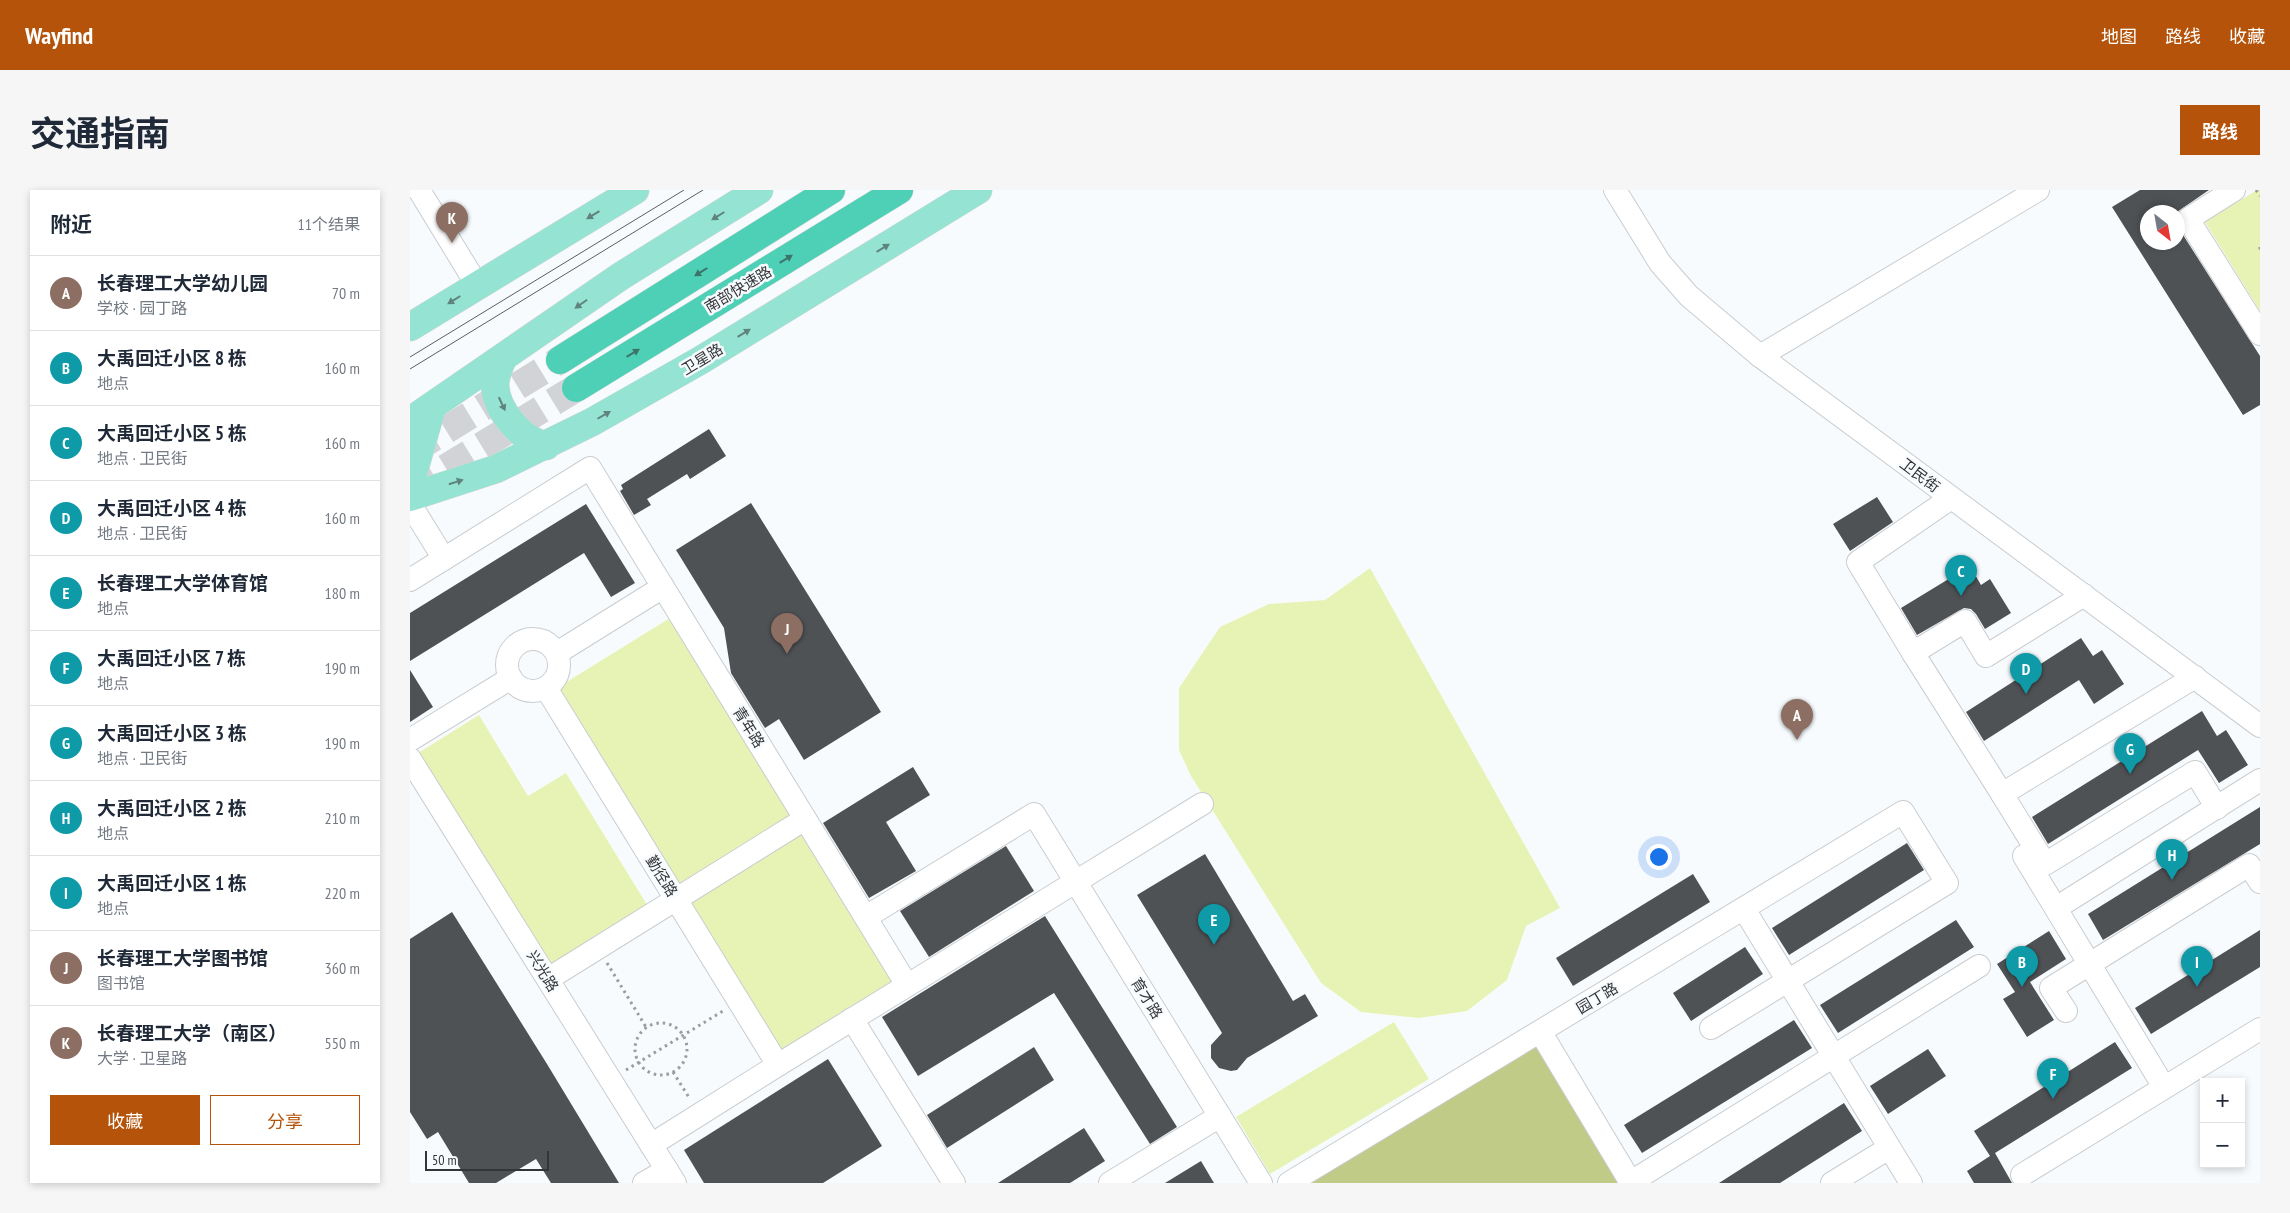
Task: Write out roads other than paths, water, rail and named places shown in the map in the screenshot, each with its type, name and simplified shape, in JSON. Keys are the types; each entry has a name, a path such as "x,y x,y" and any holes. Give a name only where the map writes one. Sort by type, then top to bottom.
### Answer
{"highway":[{"path":"560,360 831,190"},
{"name":"南部快速路","path":"576,388 899,190"}],"main road":[{"path":"410,327 635,190"},
{"path":"410,484 421,414 621,276 760,190"},
{"name":"卫星路","path":"410,497 496,468 546,446 592,422 700,360 978,190"},
{"path":"503,358 496,374 495,387 501,403 510,421 523,435 533,443 546,446"}],"street":[{"path":"419,190 477,285"},
{"name":"卫民街","path":"1615,190 1660,263 1689,296 1760,356 2260,726"},
{"path":"1760,356 2038,190"},
{"path":"2234,190 2188,218 2260,334"},
{"name":"青年路","path":"444,559 590,468 907,985"},
{"path":"1951,498 1858,562 2045,864 2194,772 2216,808"},
{"path":"410,504 444,559 410,580"},
{"path":"557,653 663,587"},
{"path":"1913,653 1965,621 1986,656 2084,595"},
{"path":"528,639 545,642 557,653 559,671 556,679 546,688 533,692 524,691 516,686 507,672 506,663 508,655 520,642 528,639"},
{"path":"2002,794 2195,677"},
{"path":"410,740 511,678"},
{"name":"勤径路","path":"546,688 778,1065"},
{"name":"兴光路","path":"410,759 671,1176"},
{"path":"2056,908 2260,780"},
{"path":"651,1145 1202,804"},
{"name":"园丁路","path":"1289,1183 1541,1033 1903,812 1947,883 1788,981"},
{"name":"育才路","path":"866,917 1034,814 1261,1183"},
{"path":"548,979 805,819"},
{"path":"2024,856 2164,1087"},
{"path":"2066,1011 2051,988 2250,865 2260,882"},
{"path":"1744,909 1911,1183"},
{"path":"1541,1033 1631,1182 1979,966"},
{"path":"1711,1028 1788,981"},
{"path":"852,1019 954,1183"},
{"path":"2022,1175 2260,1028"},
{"path":"1110,1183 1220,1116"},
{"path":"1832,1183 1889,1148"},
{"path":"644,1183 671,1176"}],"tunnel":[{"path":"410,452 560,360"},
{"path":"410,490 576,388"}],"tram line":[{"path":"410,357 684,190"},
{"path":"410,369 703,190"}],"place":[{"name":"长春理工大学（南区）","path":"452,243"},
{"name":"大禹回迁小区 5 栋","path":"1961,596"},
{"name":"长春理工大学图书馆","path":"787,654"},
{"name":"大禹回迁小区 4 栋","path":"2026,694"},
{"name":"长春理工大学幼儿园","path":"1797,740"},
{"name":"大禹回迁小区 3 栋","path":"2130,774"},
{"name":"大禹回迁小区 2 栋","path":"2172,880"},
{"name":"长春理工大学体育馆","path":"1214,945"},
{"name":"大禹回迁小区 8 栋","path":"2022,987"},
{"name":"大禹回迁小区 1 栋","path":"2197,987"},
{"name":"大禹回迁小区 7 栋","path":"2053,1099"}]}
